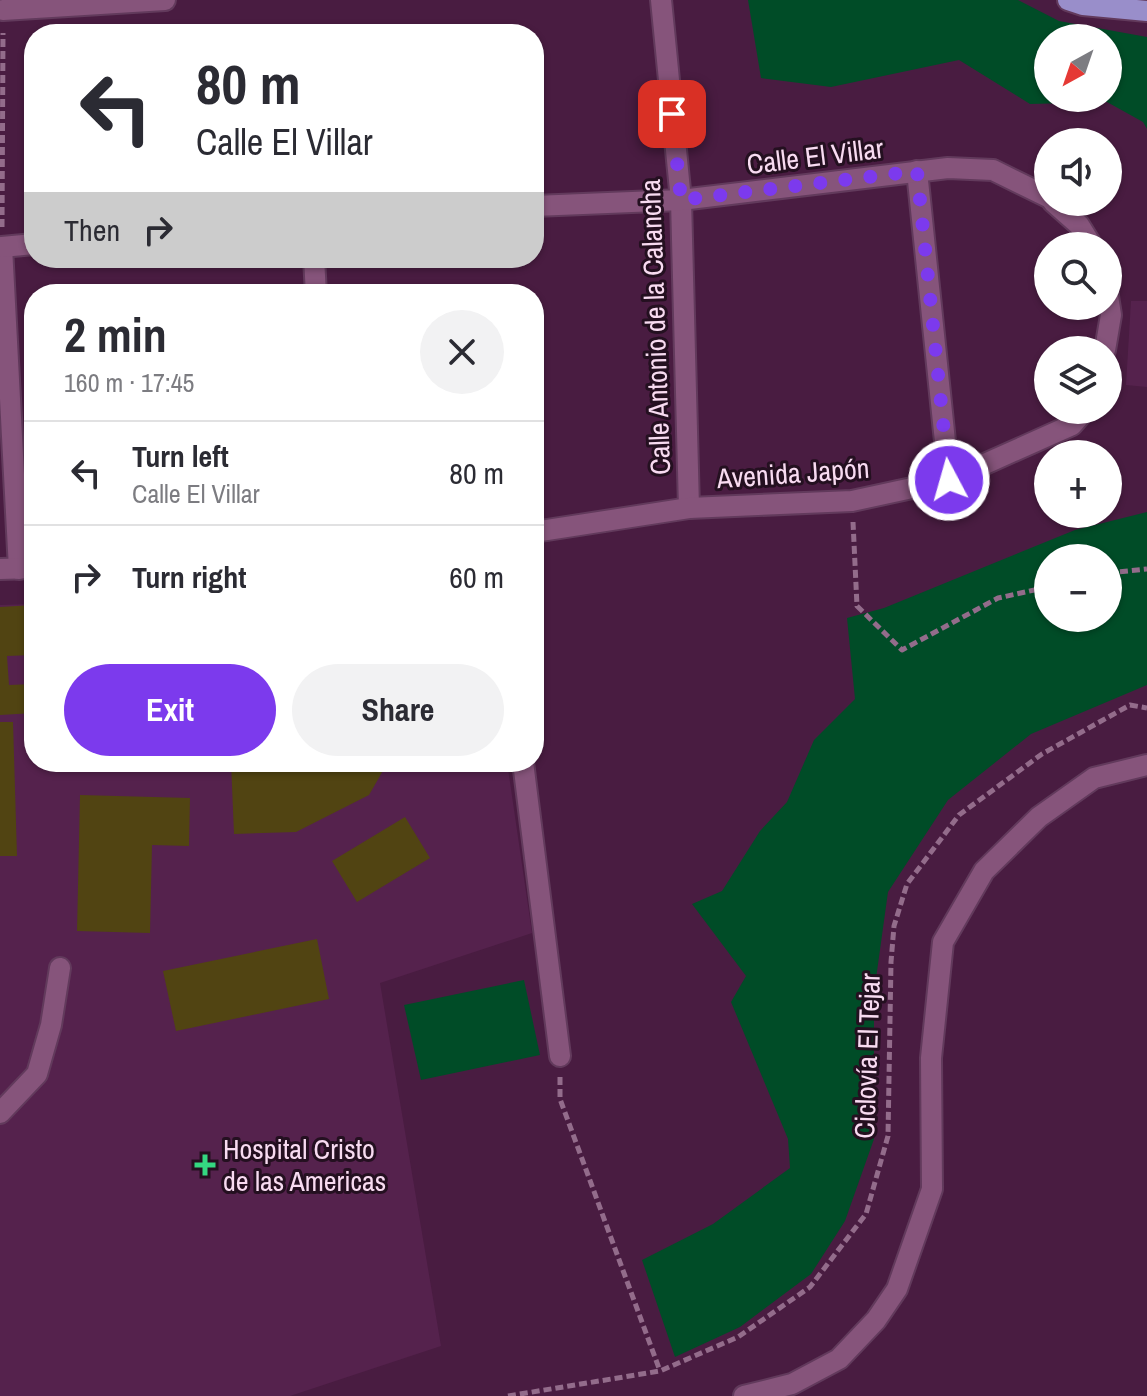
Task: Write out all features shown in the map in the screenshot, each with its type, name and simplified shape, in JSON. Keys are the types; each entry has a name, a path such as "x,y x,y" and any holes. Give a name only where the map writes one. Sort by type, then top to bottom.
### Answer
{"main road":[{"path":"1068,0 1083,5 1147,11"}],"street":[{"path":"3,10 165,0"},
{"name":"Calle Antonio de la Calancha","path":"661,0 681,200 689,508"},
{"name":"Calle El Villar","path":"544,206 681,200 948,168 993,170 1034,190"},
{"path":"917,171 949,480"},
{"path":"1069,216 1083,232"},
{"path":"18,569 1,246 24,245"},
{"name":"Avenida Japón","path":"544,530 689,508 852,501 949,480 1073,424"},
{"path":"744,1396 792,1384 839,1359 876,1320 897,1289 932,1189 931,1058 943,942 984,871 1039,817 1094,778 1147,765"},
{"path":"524,772 560,1056"},
{"path":"0,1113 37,1074 51,1025 60,968"}],"path":[{"path":"1,246 3,10"},
{"path":"852,501 857,606 902,650 998,598 1034,590"},
{"path":"1122,572 1147,569"},
{"name":"Ciclovía El Tejar","path":"508,1396 660,1371 738,1337 810,1287 866,1214 888,1136 892,950 894,926 907,884 959,815 1042,754 1130,705 1147,708"},
{"path":"560,1056 560,1099 660,1371"}],"shaded area":[{"path":"1131,301 1147,301 1147,387 1126,385"},
{"name":"Hospital Cristo de las Americas","path":"24,604 24,772 508,772 532,933 380,983 441,1346 290,1396 0,1396 0,605"}],"green space":[{"path":"748,0 1018,0 1059,21 1076,24 1034,24 1034,104 959,60 831,87 761,78"},
{"path":"1122,32 1147,37 1147,129 1143,122 1122,110"},
{"path":"1147,512 1147,685 1031,734 948,800 888,892 874,993 874,1139 845,1221 811,1274 740,1327 675,1357 642,1260 713,1224 790,1168 788,1139 731,1002 746,976 692,904 722,891 760,831 787,802 814,740 855,699 847,618 884,608 1034,547 1034,632 1122,632 1122,544 1041,544 1083,528 1122,528 1122,518"},
{"path":"524,980 540,1055 421,1080 404,1005"}],"building":[{"path":"24,606 24,655 7,656 9,685 24,684 24,714 0,715 0,607"},
{"path":"0,722 13,722 17,856 0,856"},
{"path":"231,772 382,772 369,795 296,832 234,834"},
{"path":"80,795 190,798 189,846 152,845 150,933 77,931"},
{"path":"405,817 430,858 357,902 332,861"},
{"path":"317,939 329,999 176,1031 163,971"}],"place":[{"name":"Hospital Cristo de las Americas","path":"205,1165"}],"route":[{"path":"672,114 681,200 917,171 949,480"}]}
